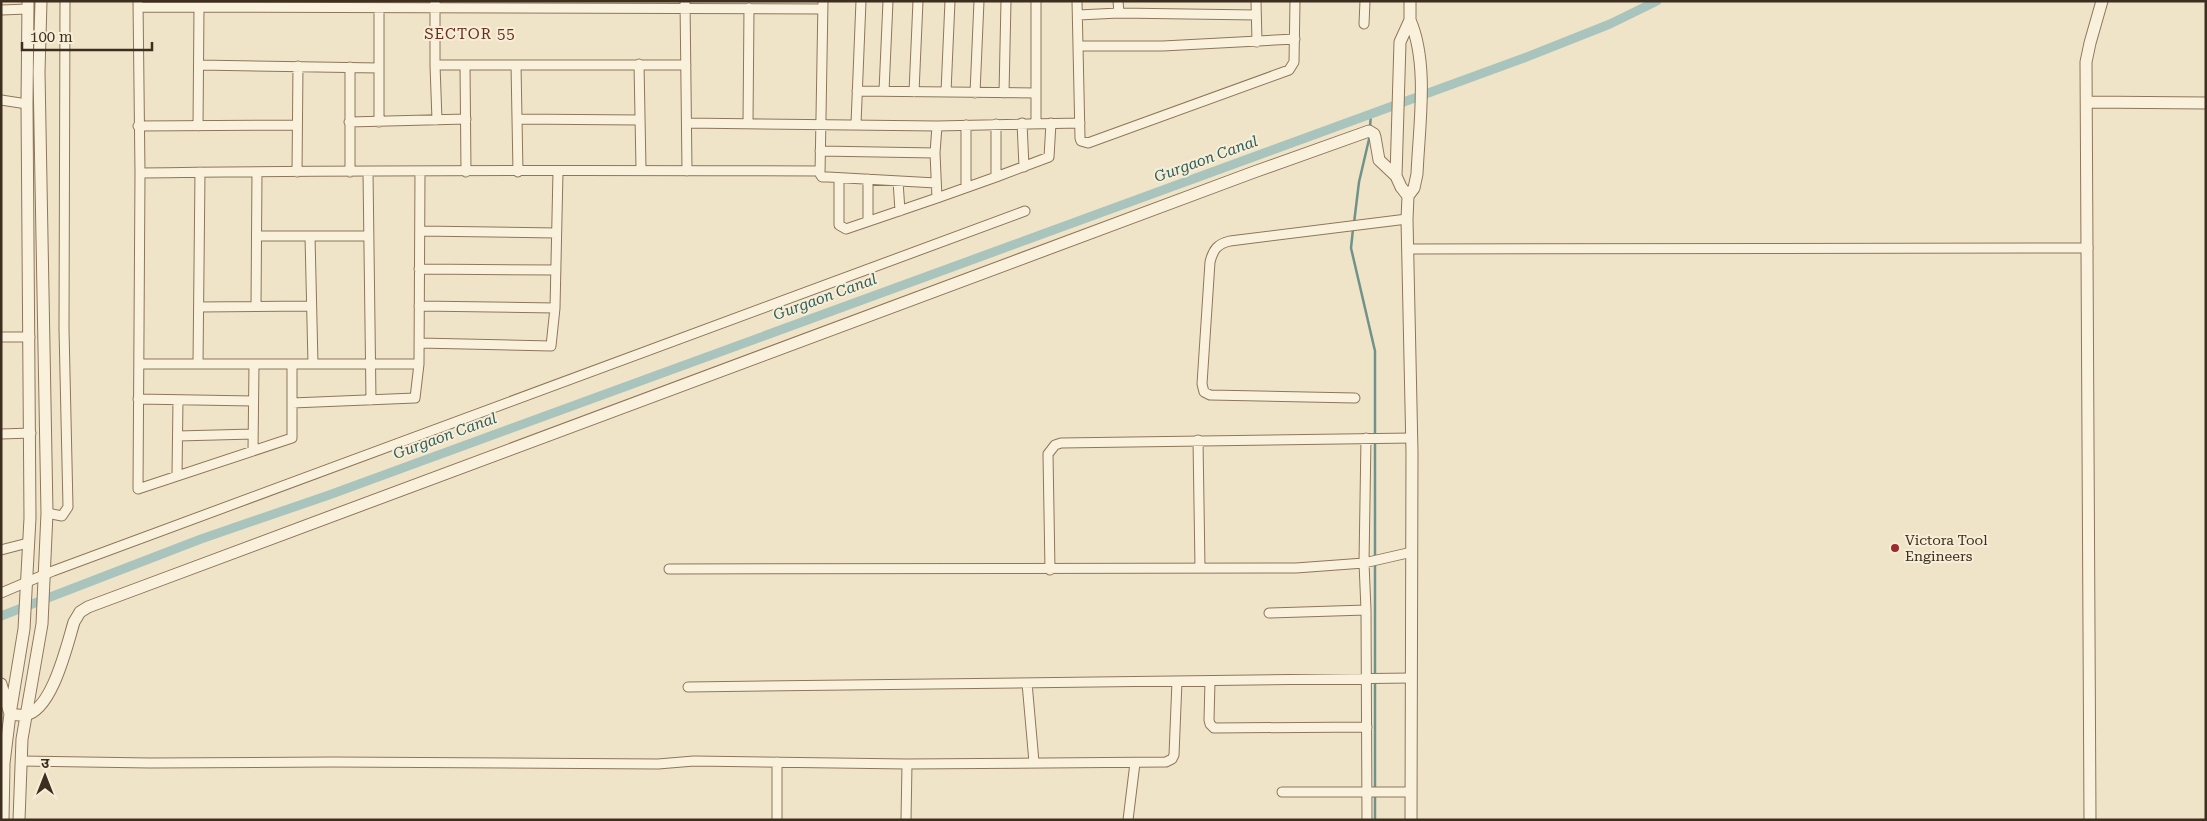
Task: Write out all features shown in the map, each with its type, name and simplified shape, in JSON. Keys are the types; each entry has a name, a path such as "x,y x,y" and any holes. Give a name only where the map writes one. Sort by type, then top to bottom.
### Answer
{"street":[{"path":"19,820 21,761 26,715 42,614 47,514 39,72 41,1"},
{"path":"47,514 62,516 68,507 64,329 65,1"},
{"path":"856,124 861,1"},
{"path":"884,91 888,1"},
{"path":"914,92 918,1"},
{"path":"946,92 950,1"},
{"path":"975,92 979,1"},
{"path":"1004,93 1006,1"},
{"path":"1036,1 1036,123"},
{"path":"1077,1 1080,124 1082,141 1092,143 1192,104 1285,73 1293,66 1294,1"},
{"path":"1118,1 1119,13"},
{"path":"1256,1 1257,42"},
{"path":"1364,24 1365,1"},
{"path":"1410,1 1410,20 1418,41 1420,76 1420,115 1415,183 1408,196 1407,219 1412,438 1411,820"},
{"path":"2090,820 2086,62 2102,1"},
{"path":"292,364 292,438 138,488 140,173 138,4 199,8 379,9 435,5 685,4 748,8 823,5 820,151 820,171 822,177 936,183"},
{"path":"685,4 687,171"},
{"path":"1,10 28,5 27,104 31,433 24,629 4,764 3,820"},
{"path":"435,5 436,120"},
{"path":"198,126 199,8"},
{"path":"748,8 748,123"},
{"path":"379,9 379,122"},
{"path":"1078,15 1119,13 1256,15"},
{"path":"1396,176 1400,42 1410,20"},
{"path":"1078,46 1163,46 1294,39"},
{"path":"639,64 641,169"},
{"path":"199,65 379,68"},
{"path":"436,65 686,65"},
{"path":"465,65 466,172"},
{"path":"516,65 518,172"},
{"path":"297,172 298,66"},
{"path":"350,67 350,172"},
{"path":"857,91 1035,93"},
{"path":"1,100 27,104"},
{"path":"2087,102 2206,103"},
{"path":"349,122 466,119"},
{"path":"517,119 639,120"},
{"path":"687,123 822,123 937,126 1022,123 1080,124"},
{"path":"1022,123 1024,167"},
{"path":"839,178 840,227 846,228 900,211 1049,157 1051,123"},
{"path":"996,124 996,177"},
{"path":"138,126 297,125"},
{"path":"937,126 935,153 937,198"},
{"path":"966,126 966,187"},
{"path":"10,714 26,715 40,706 50,693 74,622 80,612 88,607 1370,132 1375,137 1379,160 1396,176 1408,196"},
{"path":"820,151 935,153"},
{"path":"140,173 558,172 641,169 820,171"},
{"path":"198,364 200,172"},
{"path":"256,306 257,172"},
{"path":"368,172 371,400"},
{"path":"292,404 415,398 419,364 420,172"},
{"path":"419,343 551,346 555,308 558,172"},
{"path":"868,179 868,221"},
{"path":"898,181 900,211"},
{"path":"1,593 25,589 1025,211"},
{"path":"1355,398 1210,395 1204,392 1202,384 1212,253 1217,246 1230,241 1407,219"},
{"path":"420,231 556,233"},
{"path":"256,236 369,236"},
{"path":"310,236 313,364"},
{"path":"1409,249 2088,248"},
{"path":"419,269 556,270"},
{"path":"199,307 311,306"},
{"path":"419,306 555,308"},
{"path":"1,337 30,337"},
{"path":"139,364 419,364"},
{"path":"253,450 254,364"},
{"path":"138,399 253,401"},
{"path":"177,475 178,400"},
{"path":"1,434 31,433"},
{"path":"178,436 253,434"},
{"path":"1367,820 1373,792 1367,727 1373,679 1366,610 1369,438"},
{"path":"1050,570 1048,454 1055,445 1062,443 1198,440 1412,438"},
{"path":"1198,440 1200,568"},
{"path":"1,550 28,543"},
{"path":"670,570 1302,568 1367,563 1412,552"},
{"path":"1269,613 1366,610"},
{"path":"688,687 1411,678"},
{"path":"21,761 150,764 1166,762 1172,759 1177,681"},
{"path":"1210,681 1209,720 1214,728 1367,727"},
{"path":"1027,683 1034,762"},
{"path":"1,684 10,714"},
{"path":"777,762 777,820"},
{"path":"1128,820 1135,763"},
{"path":"906,820 907,764"},
{"path":"1282,792 1411,792"}],"waterway":[{"name":"Gurgaon Canal","path":"1,616 201,539 329,495 1524,58 1610,24 1657,1"},
{"path":"1370,127 1371,114"},
{"path":"1354,223 1359,182 1370,135"},
{"path":"1353,229 1351,248 1375,351 1375,435"},
{"path":"1375,441 1375,558"},
{"path":"1375,563 1375,675"},
{"path":"1375,681 1375,820"}],"place":[{"name":"Victora Tool Engineers","path":"1895,548"}],"district":[{"name":"SECTOR 55","path":"470,34"}]}
